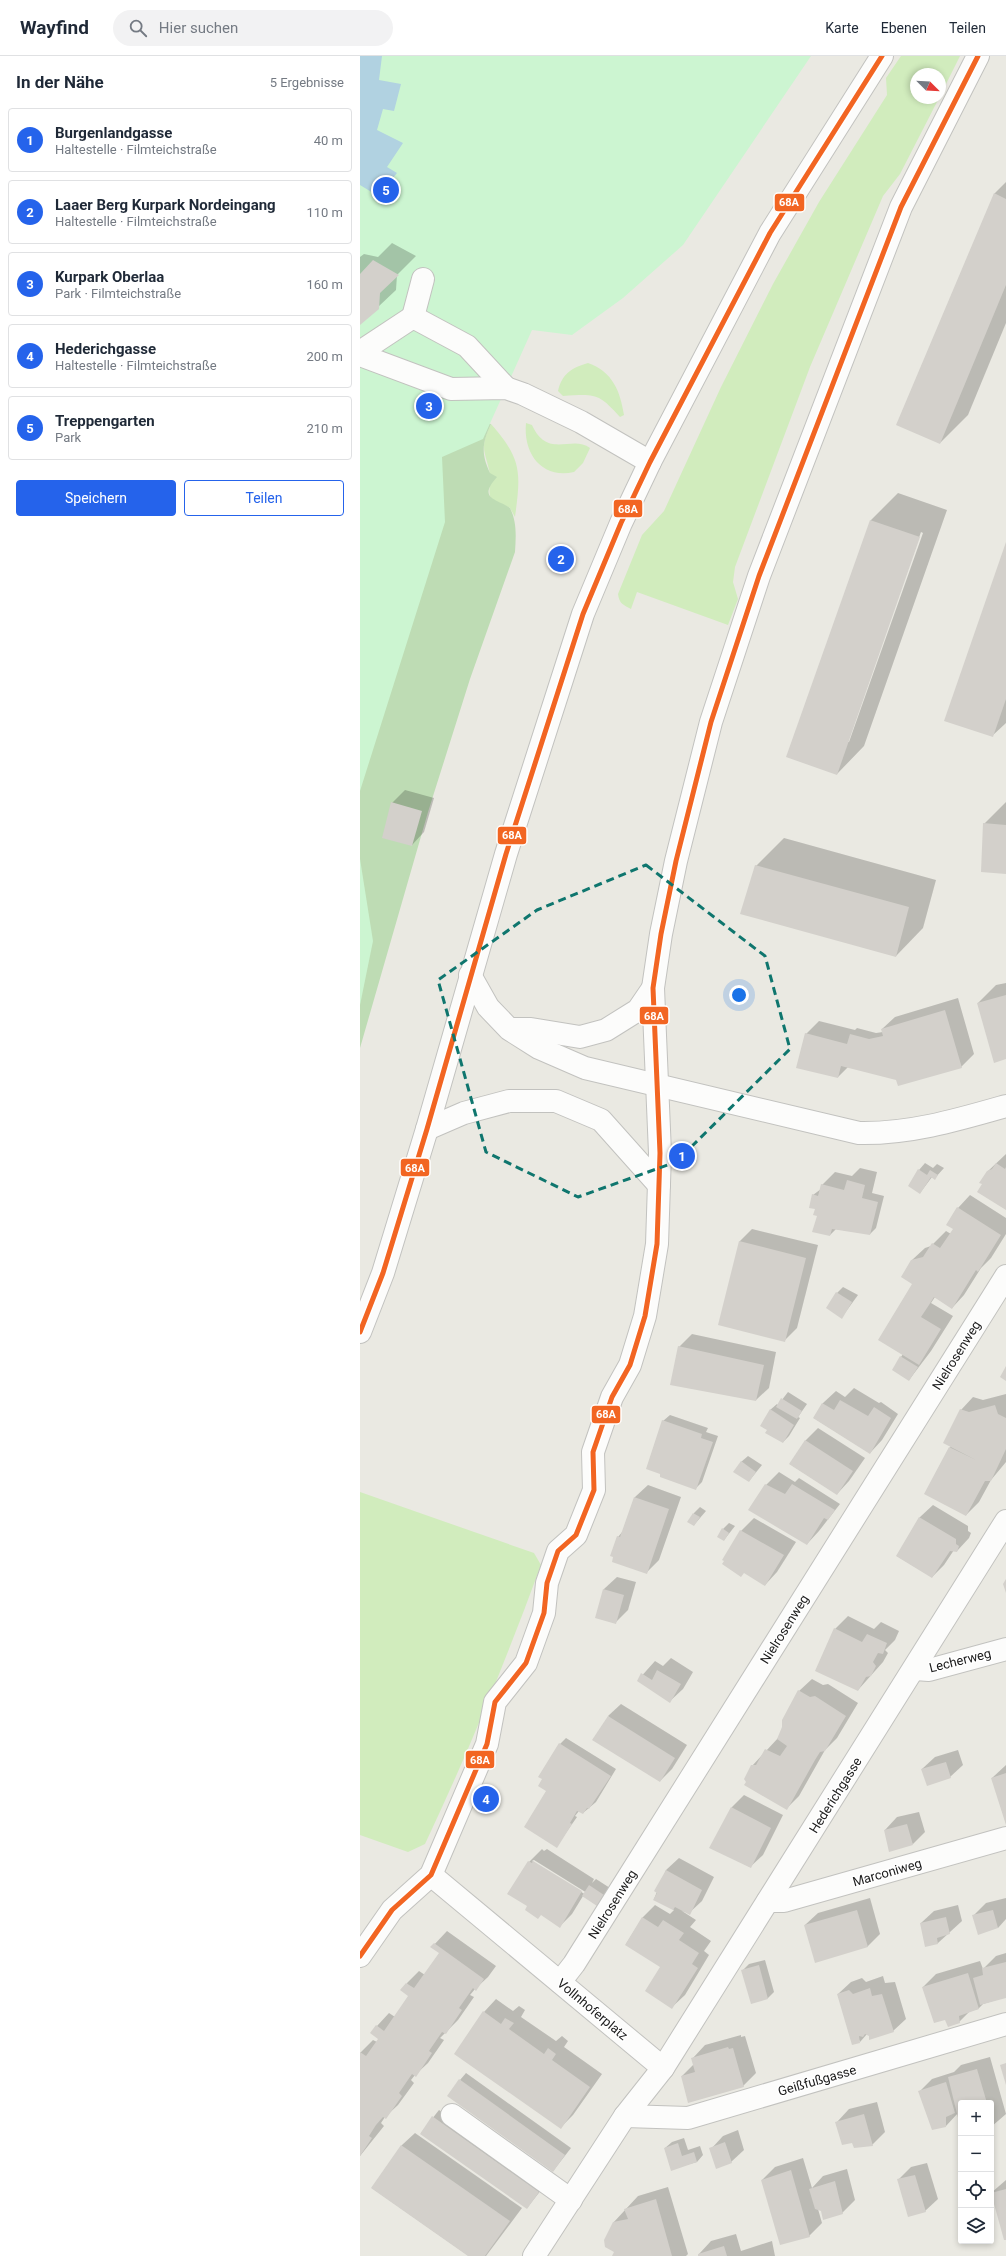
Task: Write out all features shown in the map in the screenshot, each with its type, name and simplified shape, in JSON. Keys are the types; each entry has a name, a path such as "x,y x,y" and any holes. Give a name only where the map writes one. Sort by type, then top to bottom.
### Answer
{"street":[{"path":"360,1332 383,1273 427,1129 506,854 583,614 621,523 650,462 770,233 882,56"},
{"path":"360,1956 392,1910 431,1874 487,1744 495,1702 526,1663 544,1613 547,1583 558,1551 576,1535 594,1490 593,1452 612,1397 630,1365 645,1316 657,1244 659,1185 658,1085 654,988 664,920 711,722 759,576 901,206 978,56"},
{"path":"360,352 413,317 423,279"},
{"path":"413,317 467,346 506,388 581,422 650,462"},
{"path":"360,355 451,389 506,388"},
{"path":"470,975 488,1007 509,1029 539,1048 585,1068 859,1133 901,1132 937,1125 1006,1106"},
{"path":"509,1029 531,1029 580,1037 606,1030 638,1010 654,988"},
{"path":"427,1129 464,1113 509,1101 556,1101 601,1120 659,1185"},
{"name":"Nielrosenweg","path":"560,1982 574,1964 1006,1276"},
{"name":"Hederichgasse","path":"663,2068 915,1669 1006,1521"},
{"name":"Lecherweg","path":"915,1669 929,1670 1006,1649"},
{"name":"Marconiweg","path":"768,1901 784,1901 1006,1838"},
{"name":"Vollnhoferplatz","path":"431,1874 663,2068"},
{"name":"Geißfußgasse","path":"625,2116 688,2118 1006,2024"},
{"path":"534,2256 625,2116 663,2068"},
{"path":"452,2115 571,2200"}],"highlighted area":[{"path":"646,865 765,956 790,1049 676,1162 578,1197 486,1152 438,980 537,910"}],"green space":[{"path":"360,56 811,56 683,245 623,298 572,335 532,330 483,439 442,457 445,522 360,791"},
{"path":"901,56 960,56 946,84 946,68 910,68 910,104 936,104 900,174 883,196 810,367 735,567 733,582 738,599 728,625 637,592 631,609 619,600 618,594 642,535 664,511 721,387 773,284 819,202 887,95 886,78"},
{"path":"588,363 604,372 614,383 620,398 624,415 620,417 606,403 596,397 590,395 563,396 558,391 562,380 568,372"},
{"path":"360,402 491,424 484,443 484,454 490,473 497,477 491,484 489,494 495,500 510,508 514,519 516,535 515,552 470,679 428,812 360,1048"},
{"path":"526,423 532,425 538,435 545,441 553,444 583,444 590,448 583,463 574,472 553,472 544,468 531,454 526,434"},
{"path":"491,424 509,447 517,467 518,488 515,517 510,508 495,502 490,495 490,477 484,444"},
{"path":"360,859 373,941 360,1005"},
{"path":"360,1492 534,1553 541,1565 486,1706 441,1810 425,1844 408,1852 360,1835"}],"water":[{"path":"360,56 382,56 379,80 401,84 394,111 383,109 377,130 403,143 387,167 397,173 378,196 360,185"}],"building":[{"path":"994,193 1006,199 1006,285 940,444 896,425"},
{"path":"373,260 399,275 380,293 379,309 360,325 360,274"},
{"path":"870,520 920,537 837,775 786,757"},
{"path":"1006,542 1006,699 993,737 944,721"},
{"path":"391,802 422,811 412,846 382,838"},
{"path":"983,823 1006,825 1006,874 981,872"},
{"path":"755,865 909,907 896,957 740,914"},
{"path":"1006,995 1006,1059 994,1063 977,1003"},
{"path":"945,1010 962,1068 898,1086 896,1080 841,1066 838,1078 796,1068 805,1033 847,1044 850,1034 869,1039 883,1036 881,1029"},
{"path":"996,1163 1005,1169 1006,1167 1006,1210 977,1192 982,1184 979,1183 987,1171 992,1169"},
{"path":"918,1169 927,1175 930,1170 938,1175 935,1180 931,1177 920,1194 908,1186"},
{"path":"847,1180 865,1185 862,1198 878,1202 870,1235 832,1229 830,1236 812,1232 817,1216 813,1215 815,1209 809,1208 812,1194 818,1196 821,1184 844,1190"},
{"path":"957,1207 1001,1235 978,1272 976,1270 952,1309 934,1297 921,1317 941,1329 919,1365 878,1340 912,1284 901,1277 911,1260 923,1257 932,1243 940,1248 953,1229 946,1225"},
{"path":"739,1241 806,1258 785,1342 718,1325"},
{"path":"836,1292 852,1302 842,1319 826,1308"},
{"path":"678,1346 764,1365 756,1401 670,1385"},
{"path":"900,1356 918,1367 909,1381 892,1370"},
{"path":"1006,1366 1006,1381 1000,1377"},
{"path":"781,1398 802,1411 797,1419 776,1407"},
{"path":"840,1400 868,1416 874,1407 891,1418 870,1454 813,1418 822,1403 834,1410"},
{"path":"995,1405 998,1414 1006,1418 1006,1449 991,1481 985,1481 966,1516 924,1494 949,1447 976,1460 943,1443 960,1409 969,1412"},
{"path":"770,1409 794,1425 783,1443 765,1433 767,1430 760,1426"},
{"path":"662,1420 702,1434 701,1438 713,1442 696,1490 660,1477 660,1474 646,1469"},
{"path":"805,1440 853,1471 837,1495 789,1464"},
{"path":"741,1461 756,1472 749,1482 733,1472"},
{"path":"765,1484 785,1494 792,1484 835,1510 828,1520 824,1518 807,1545 748,1510"},
{"path":"634,1497 669,1509 647,1574 612,1562 613,1557 610,1556 617,1536 620,1537"},
{"path":"693,1513 700,1517 694,1526 687,1522"},
{"path":"919,1517 956,1539 956,1544 959,1546 957,1552 950,1551 932,1578 896,1556"},
{"path":"722,1528 729,1533 724,1541 717,1537"},
{"path":"740,1530 784,1555 765,1586 744,1573 741,1577 722,1564 724,1561 722,1560"},
{"path":"1006,1579 1006,1593 1003,1584"},
{"path":"603,1589 624,1595 616,1624 595,1618"},
{"path":"834,1628 862,1642 867,1634 887,1643 883,1654 878,1653 873,1662 876,1666 871,1676 866,1677 858,1691 815,1671"},
{"path":"657,1670 681,1684 670,1703 637,1681 641,1673 652,1680"},
{"path":"798,1690 810,1697 815,1696 846,1716 825,1751 820,1752 787,1810 744,1785 746,1782 744,1779 751,1765 756,1765 765,1749 780,1756 787,1746 777,1739 782,1727 782,1720"},
{"path":"608,1716 675,1758 660,1782 592,1740"},
{"path":"559,1743 611,1776 589,1809 587,1808 583,1814 577,1811 570,1823 572,1824 557,1848 524,1827 546,1791 538,1786 542,1779 538,1777"},
{"path":"946,1762 951,1778 927,1786 921,1769"},
{"path":"1006,1773 1006,1825 991,1778"},
{"path":"731,1807 771,1828 751,1868 709,1848"},
{"path":"907,1824 913,1845 889,1852 884,1830"},
{"path":"528,1861 532,1863 533,1861 582,1891 560,1928 541,1915 538,1919 525,1910 527,1906 507,1894"},
{"path":"666,1870 702,1890 690,1915 675,1907 673,1910 653,1900 657,1893 654,1891"},
{"path":"589,1885 604,1895 597,1906 582,1896"},
{"path":"857,1910 868,1947 815,1963 804,1925"},
{"path":"993,1910 998,1928 978,1935 972,1915"},
{"path":"642,1917 658,1927 663,1920 684,1933 679,1940 699,1953 692,1964 698,1968 672,2009 645,1991 660,1967 625,1945"},
{"path":"946,1917 950,1934 937,1938 938,1944 925,1947 920,1923"},
{"path":"434,1943 484,1979 476,1991 473,1988 459,2008 462,2010 446,2034 442,2032 429,2051 432,2053 416,2077 412,2074 399,2093 402,2096 386,2119 383,2117 376,2125 369,2136 372,2138 360,2156 360,2052 366,2056 378,2039 370,2033 376,2025 384,2031 408,1996 400,1990 406,1983 414,1988 439,1953 430,1947"},
{"path":"1006,1962 1006,1998 980,2005 973,1978 983,1975 982,1968"},
{"path":"759,1965 768,1999 751,2004 741,1970"},
{"path":"968,1973 979,2009 959,2016 960,2023 948,2027 945,2020 934,2023 922,1987"},
{"path":"870,1988 872,1996 882,1994 894,2032 869,2040 869,2036 865,2034 863,2037 859,2036 860,2043 852,2045 837,1994 849,1990 853,1994"},
{"path":"483,2011 501,2024 505,2018 514,2023 509,2029 544,2054 548,2048 556,2054 552,2060 590,2087 561,2129 454,2054"},
{"path":"728,2047 729,2049 733,2048 744,2087 688,2103 681,2076 695,2072 691,2058"},
{"path":"1006,2063 1006,2085 1000,2065"},
{"path":"977,2069 986,2100 958,2100 958,2118 948,2077"},
{"path":"459,2079 565,2155 553,2172 447,2096"},
{"path":"946,2082 955,2113 946,2117 946,2127 932,2130 918,2091"},
{"path":"864,2114 873,2146 854,2148 852,2143 842,2145 835,2122"},
{"path":"432,2116 539,2192 527,2209 420,2134"},
{"path":"725,2142 732,2163 716,2169 709,2148"},
{"path":"678,2143 682,2156 694,2152 697,2162 671,2171 664,2148"},
{"path":"401,2145 510,2221 485,2256 468,2256 371,2188"},
{"path":"791,2170 810,2237 780,2245 761,2180"},
{"path":"915,2175 926,2212 908,2217 897,2179"},
{"path":"835,2181 843,2214 823,2220 821,2211 815,2209 809,2189"},
{"path":"1006,2189 1006,2240 1004,2240 994,2204 994,2192"},
{"path":"656,2199 672,2256 612,2256 614,2252 605,2247 604,2240 613,2222 628,2219 624,2209"},
{"path":"724,2246 727,2256 698,2256 698,2254"}],"transit line":[{"name":"68A","path":"360,1332 383,1273 427,1129 506,854 583,614 621,523 650,462 770,233 882,56"},
{"name":"68A","path":"360,1956 392,1910 431,1875 487,1744 495,1702 526,1663 544,1613 547,1583 558,1551 576,1535 594,1490 593,1452 612,1397 630,1365 645,1316 657,1244 660,1153 653,988 661,934 676,861 711,722 759,576 901,207 978,56"}],"place":[{"name":"Treppengarten","path":"386,190"},
{"name":"Kurpark Oberlaa","path":"429,406"},
{"name":"Laaer Berg Kurpark Nordeingang","path":"561,559"},
{"name":"Burgenlandgasse","path":"682,1156"},
{"name":"Hederichgasse","path":"486,1799"}]}
